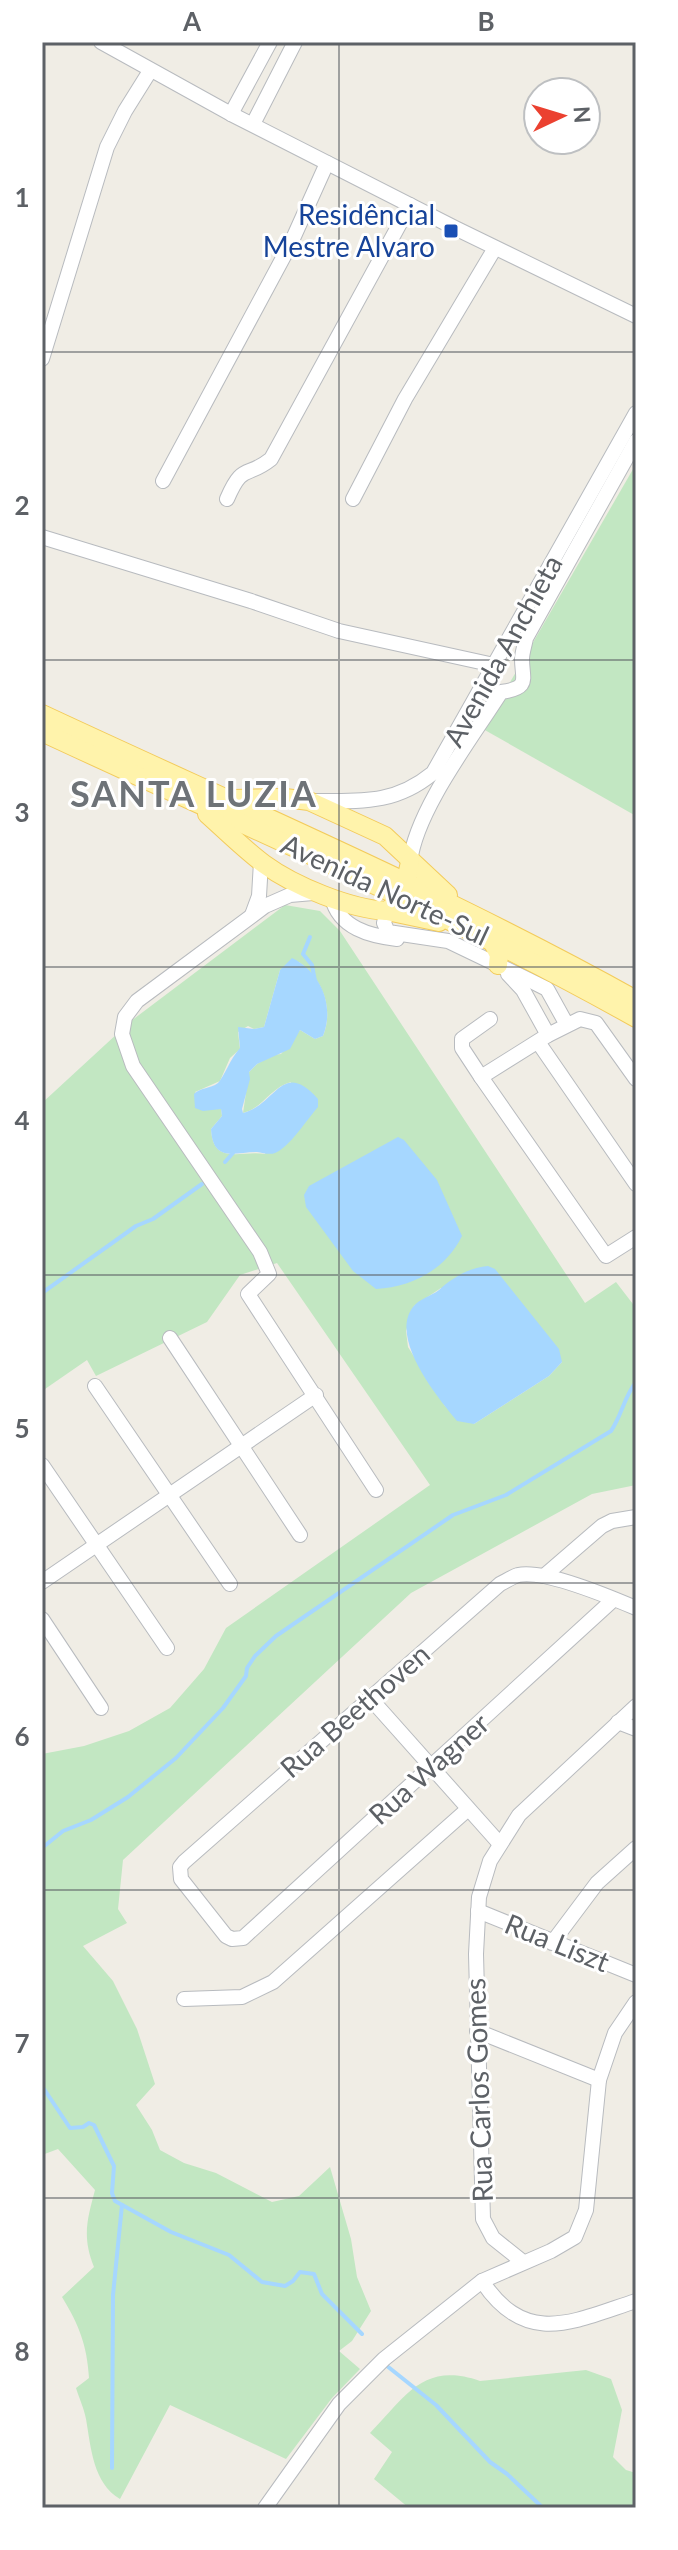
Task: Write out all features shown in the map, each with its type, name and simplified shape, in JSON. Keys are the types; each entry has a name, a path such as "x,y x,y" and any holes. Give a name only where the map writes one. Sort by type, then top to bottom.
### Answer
{"main road":[{"name":"Avenida Norte-Sul","path":"42,714 226,800 262,824"},
{"name":"Avenida Norte-Sul","path":"42,732 192,801 262,824 469,920 547,950 636,1000"},
{"path":"261,862 255,844 262,824 274,804 285,798"},
{"path":"226,800 285,798 309,801 385,836 469,920"},
{"path":"192,801 261,862 326,896 360,908 469,920"},
{"path":"387,911 403,889 410,862"},
{"name":"Avenida Norte-Sul","path":"469,920 491,939 636,1018"},
{"path":"491,939 499,955 500,966"}],"street":[{"path":"101,42 231,114 636,316"},
{"path":"231,114 270,42"},
{"path":"253,124 295,42"},
{"path":"42,359 107,147 150,71"},
{"path":"163,481 291,243 327,163"},
{"path":"227,499 242,473 271,459 410,205"},
{"path":"353,499 405,399 495,248"},
{"name":"Avenida Anchieta","path":"309,801 393,797 433,773 636,413"},
{"name":"Avenida Anchieta","path":"410,862 412,841 427,810 501,692 513,690 521,684 525,670 522,659 526,638 636,441"},
{"path":"42,537 339,631 495,667 514,656 522,659"},
{"path":"495,667 493,685 501,692"},
{"path":"250,919 257,906 261,862"},
{"path":"376,1490 248,1294 269,1274 260,1252 133,1066 122,1034 125,1017 137,1001 265,906 290,895 326,896 338,915 359,930 379,937 400,939 408,936"},
{"path":"387,911 384,918 386,929 393,934 448,941 547,989 567,1025"},
{"path":"500,966 531,1003 543,1038 630,1170 636,1184"},
{"path":"531,1003 561,975"},
{"path":"490,1019 462,1039 462,1048 481,1077 606,1256 636,1237"},
{"path":"481,1077 580,1019 596,1023 636,1079"},
{"path":"170,1338 300,1535"},
{"path":"95,1386 230,1584"},
{"path":"42,1582 316,1395"},
{"path":"42,1465 167,1648"},
{"path":"544,1576 602,1526 636,1517"},
{"name":"Rua Beethoven","path":"243,1938 226,1936 181,1879 180,1867 500,1584 519,1575 544,1576 636,1608"},
{"name":"Rua Wagner","path":"243,1938 614,1599"},
{"path":"42,1619 101,1708"},
{"path":"370,1698 500,1844"},
{"name":"Rua Carlos Gomes","path":"523,2262 493,2238 483,2219 477,2031 479,1897 490,1861 519,1815 636,1706"},
{"path":"618,1722 636,1729"},
{"path":"184,1999 242,1997 273,1982 468,1809"},
{"path":"552,1943 597,1883 636,1848"},
{"name":"Rua Liszt","path":"478,1911 636,1975"},
{"path":"265,2508 354,2386 482,2281 575,2237 586,2210 590,2185 599,2080 615,2033 636,2002"},
{"path":"477,2031 599,2080"},
{"path":"482,2281 505,2309 522,2319 541,2323 564,2325 636,2301"}],"green space":[{"path":"636,464 636,816 483,729"},
{"path":"285,905 320,911 340,931 585,1303 616,1282 636,1308 636,1485 592,1494 411,1593 123,1860 118,1909 127,1923 83,1946 113,1981 137,2029 155,2084 136,2105 160,2150 184,2163 216,2173 272,2202 299,2196 330,2167 351,2239 357,2277 371,2311 352,2341 339,2351 360,2369 332,2398 286,2459 170,2405 120,2499 104,2484 95,2464 76,2388 89,2378 86,2355 77,2326 62,2297 94,2267 87,2228 95,2190 58,2149 42,2155 42,1754 84,1746 129,1731 170,1708 204,1669 226,1628 430,1485 277,1263 240,1275 207,1322 96,1376 87,1360 45,1389 42,1381 42,1103 131,1021","holes":["299,962 314,977 324,995 327,1015 323,1036 315,1039 300,1030 281,1054 272,1055 249,1072 243,1113 291,1082 265,1154 223,1152 213,1141 211,1129 222,1116 221,1109 212,1108 195,1092 220,1081 230,1058 240,1049 238,1032 248,1026 254,1029 264,1027 280,970","441,1288 562,1362 549,1376 474,1424 445,1406 408,1347 406,1331 414,1306"]},
{"path":"586,2370 611,2379 622,2410 613,2457 626,2470 636,2473 636,2508 409,2508 374,2479 392,2452 370,2433 405,2396 429,2379 460,2376 480,2381"}],"water":[{"path":"292,958 311,972 323,991 327,1013 323,1036 315,1039 300,1030 290,1049 257,1064 249,1072 242,1109 243,1113 254,1108 287,1083 306,1088 318,1099 318,1107 292,1139 275,1153 233,1154 220,1151 211,1129 222,1116 221,1109 203,1111 195,1108 194,1094 220,1080 240,1048 238,1027 264,1027 280,970"},
{"path":"398,1137 404,1140 437,1180 462,1236 446,1258 426,1274 402,1285 376,1289 353,1271 306,1207 304,1195 309,1186"},
{"path":"488,1266 495,1269 559,1349 562,1362 549,1376 474,1424 457,1421 428,1383 411,1350 407,1320 418,1302 462,1274"}],"waterway":[{"path":"310,937 303,954 312,965 315,981"},
{"path":"225,1162 233,1153"},
{"path":"42,1293 136,1226 153,1219 202,1184"},
{"path":"42,1848 63,1831 91,1820 128,1797 176,1758 223,1708 246,1676 255,1656 276,1636 453,1515 506,1495 611,1431 636,1382"},
{"path":"42,2086 70,2128 89,2123 94,2125 114,2166 112,2193 115,2201 171,2232 229,2255 262,2282 285,2286 300,2272 314,2274 322,2294 362,2334"},
{"path":"112,2468 113,2295 122,2205"},
{"path":"387,2366 436,2405 490,2462 543,2508"}],"place":[{"name":"Residêncial Mestre Alvaro","path":"451,231"}],"district":[{"name":"SANTA LUZIA","path":"194,794"}]}
